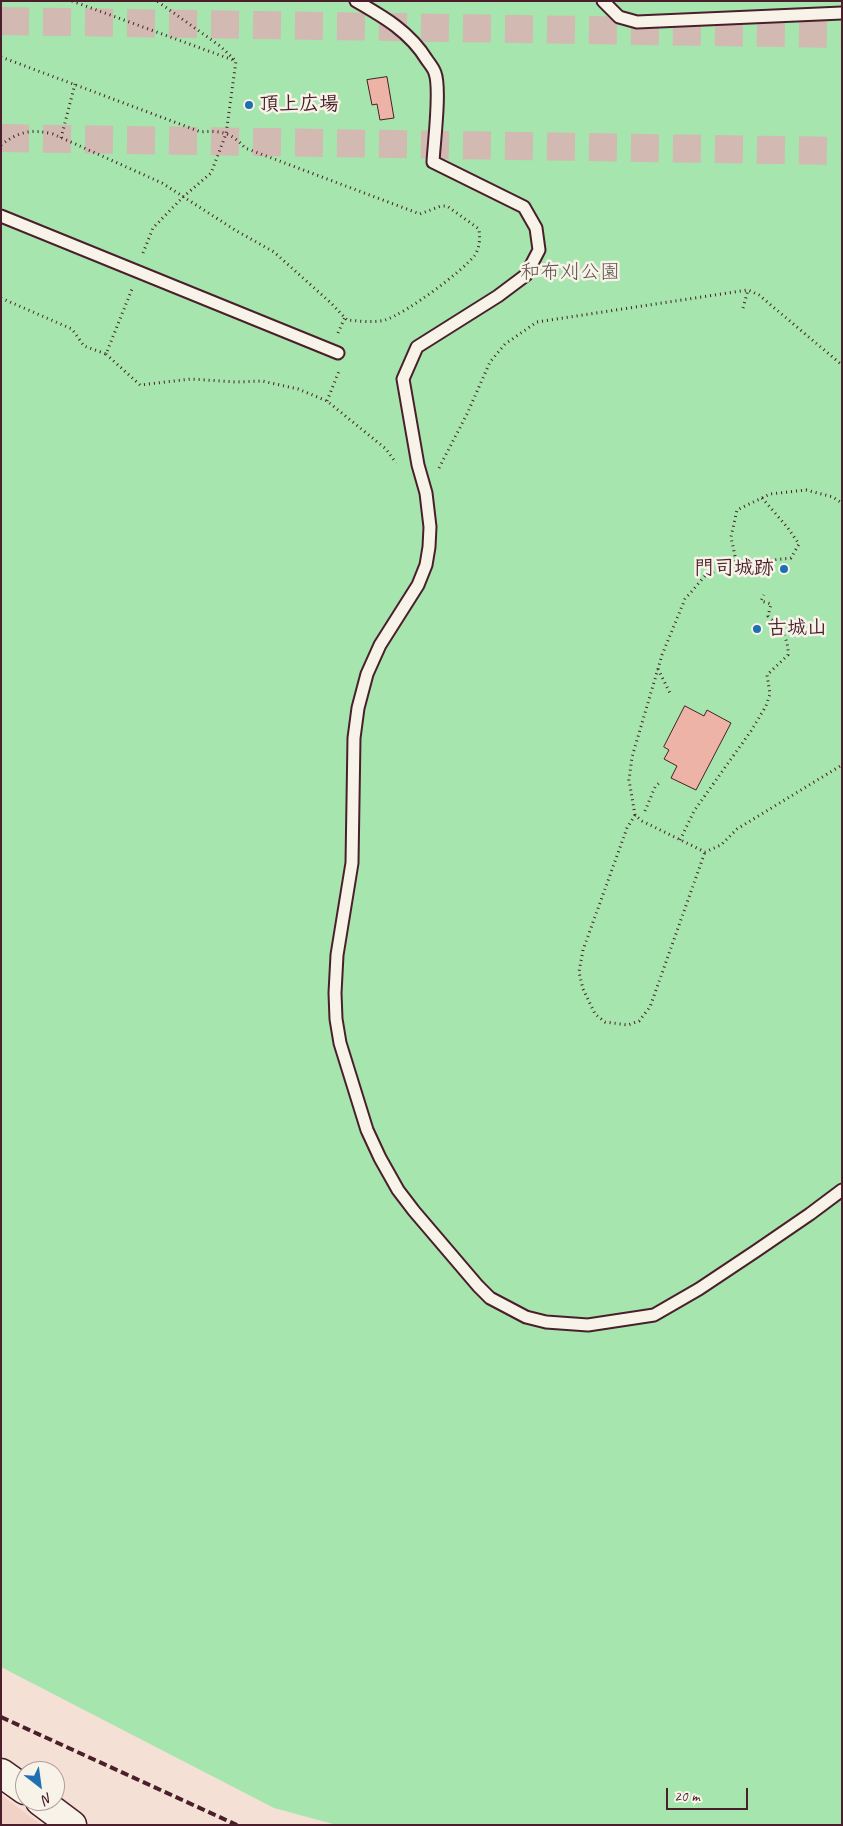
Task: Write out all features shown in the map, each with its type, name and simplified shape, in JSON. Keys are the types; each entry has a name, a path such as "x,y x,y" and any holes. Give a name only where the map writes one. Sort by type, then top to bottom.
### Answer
{"street":[{"path":"1,1773 15,1783"},
{"path":"53,1811 72,1825"}],"lane":[{"path":"356,1 384,17 403,31 421,50 436,74 437,96 433,162 524,207 536,228 538,250 526,275 498,296 417,347 403,379 426,493 430,527 429,547 426,565 418,585 380,645 367,674 358,708 354,738 352,863 337,955 334,992 340,1043 370,1137 398,1190 478,1286 490,1298 526,1316 546,1322 588,1325 654,1315 672,1306 810,1214 842,1190"},
{"path":"603,1 619,17 638,22 842,13"},
{"path":"1,216 338,353"}],"path":[{"path":"72,1 236,61"},
{"path":"157,1 220,46 236,61"},
{"path":"1,57 201,132 216,130 237,138 245,148 420,214 441,206 447,206 479,229 480,241 475,254 445,282 417,302 385,320 372,322 347,320 331,303 274,252 162,183 61,138 40,131 18,133 1,145"},
{"path":"143,254 153,228 210,173 226,134 236,61"},
{"path":"61,138 75,84"},
{"path":"106,354 132,288"},
{"path":"426,493 467,414 490,362 505,344 537,322 748,290 760,295 842,366"},
{"path":"743,308 748,290"},
{"path":"1,298 72,329 84,346 106,354 140,385 191,378 236,382 262,381 298,389 327,401 386,449 398,465"},
{"path":"338,331 345,318"},
{"path":"327,401 339,371"},
{"path":"736,561 731,536 737,510 770,494 806,490 833,497 842,503"},
{"path":"762,498 799,544 792,558 755,562 736,561 705,576 685,599 658,669 632,757 629,780 635,815 627,828 583,950 579,972 583,989 595,1014 605,1022 628,1025 639,1021 650,1007 705,852 721,845 738,829 842,766"},
{"path":"680,840 694,811 766,706 770,694 767,675 788,655 788,645 784,635 768,616 771,604 761,601 764,595"},
{"path":"658,669 670,693"},
{"path":"645,811 655,786 662,781"},
{"path":"635,815 705,852"}],"shaded area":[{"path":"1,1795 15,1805 15,1811 23,1811 42,1825 1,1825"}],"green space":[{"name":"和布刈公園","path":"1,1 842,1 842,1825 337,1825 274,1808 1,1667"}],"building":[{"path":"387,77 394,118 380,120 377,104 372,105 367,80"},
{"path":"685,706 704,716 707,710 731,723 696,790 671,778 677,766 664,759 669,750 664,747"}],"tunnel":[{"path":"1,21 842,34"},
{"path":"1,138 842,151"}],"railway":[{"path":"1,1717 237,1825"}],"place":[{"name":"頂上広場","path":"249,105"},
{"name":"門司城跡","path":"784,569"},
{"name":"古城山","path":"757,629"}]}
